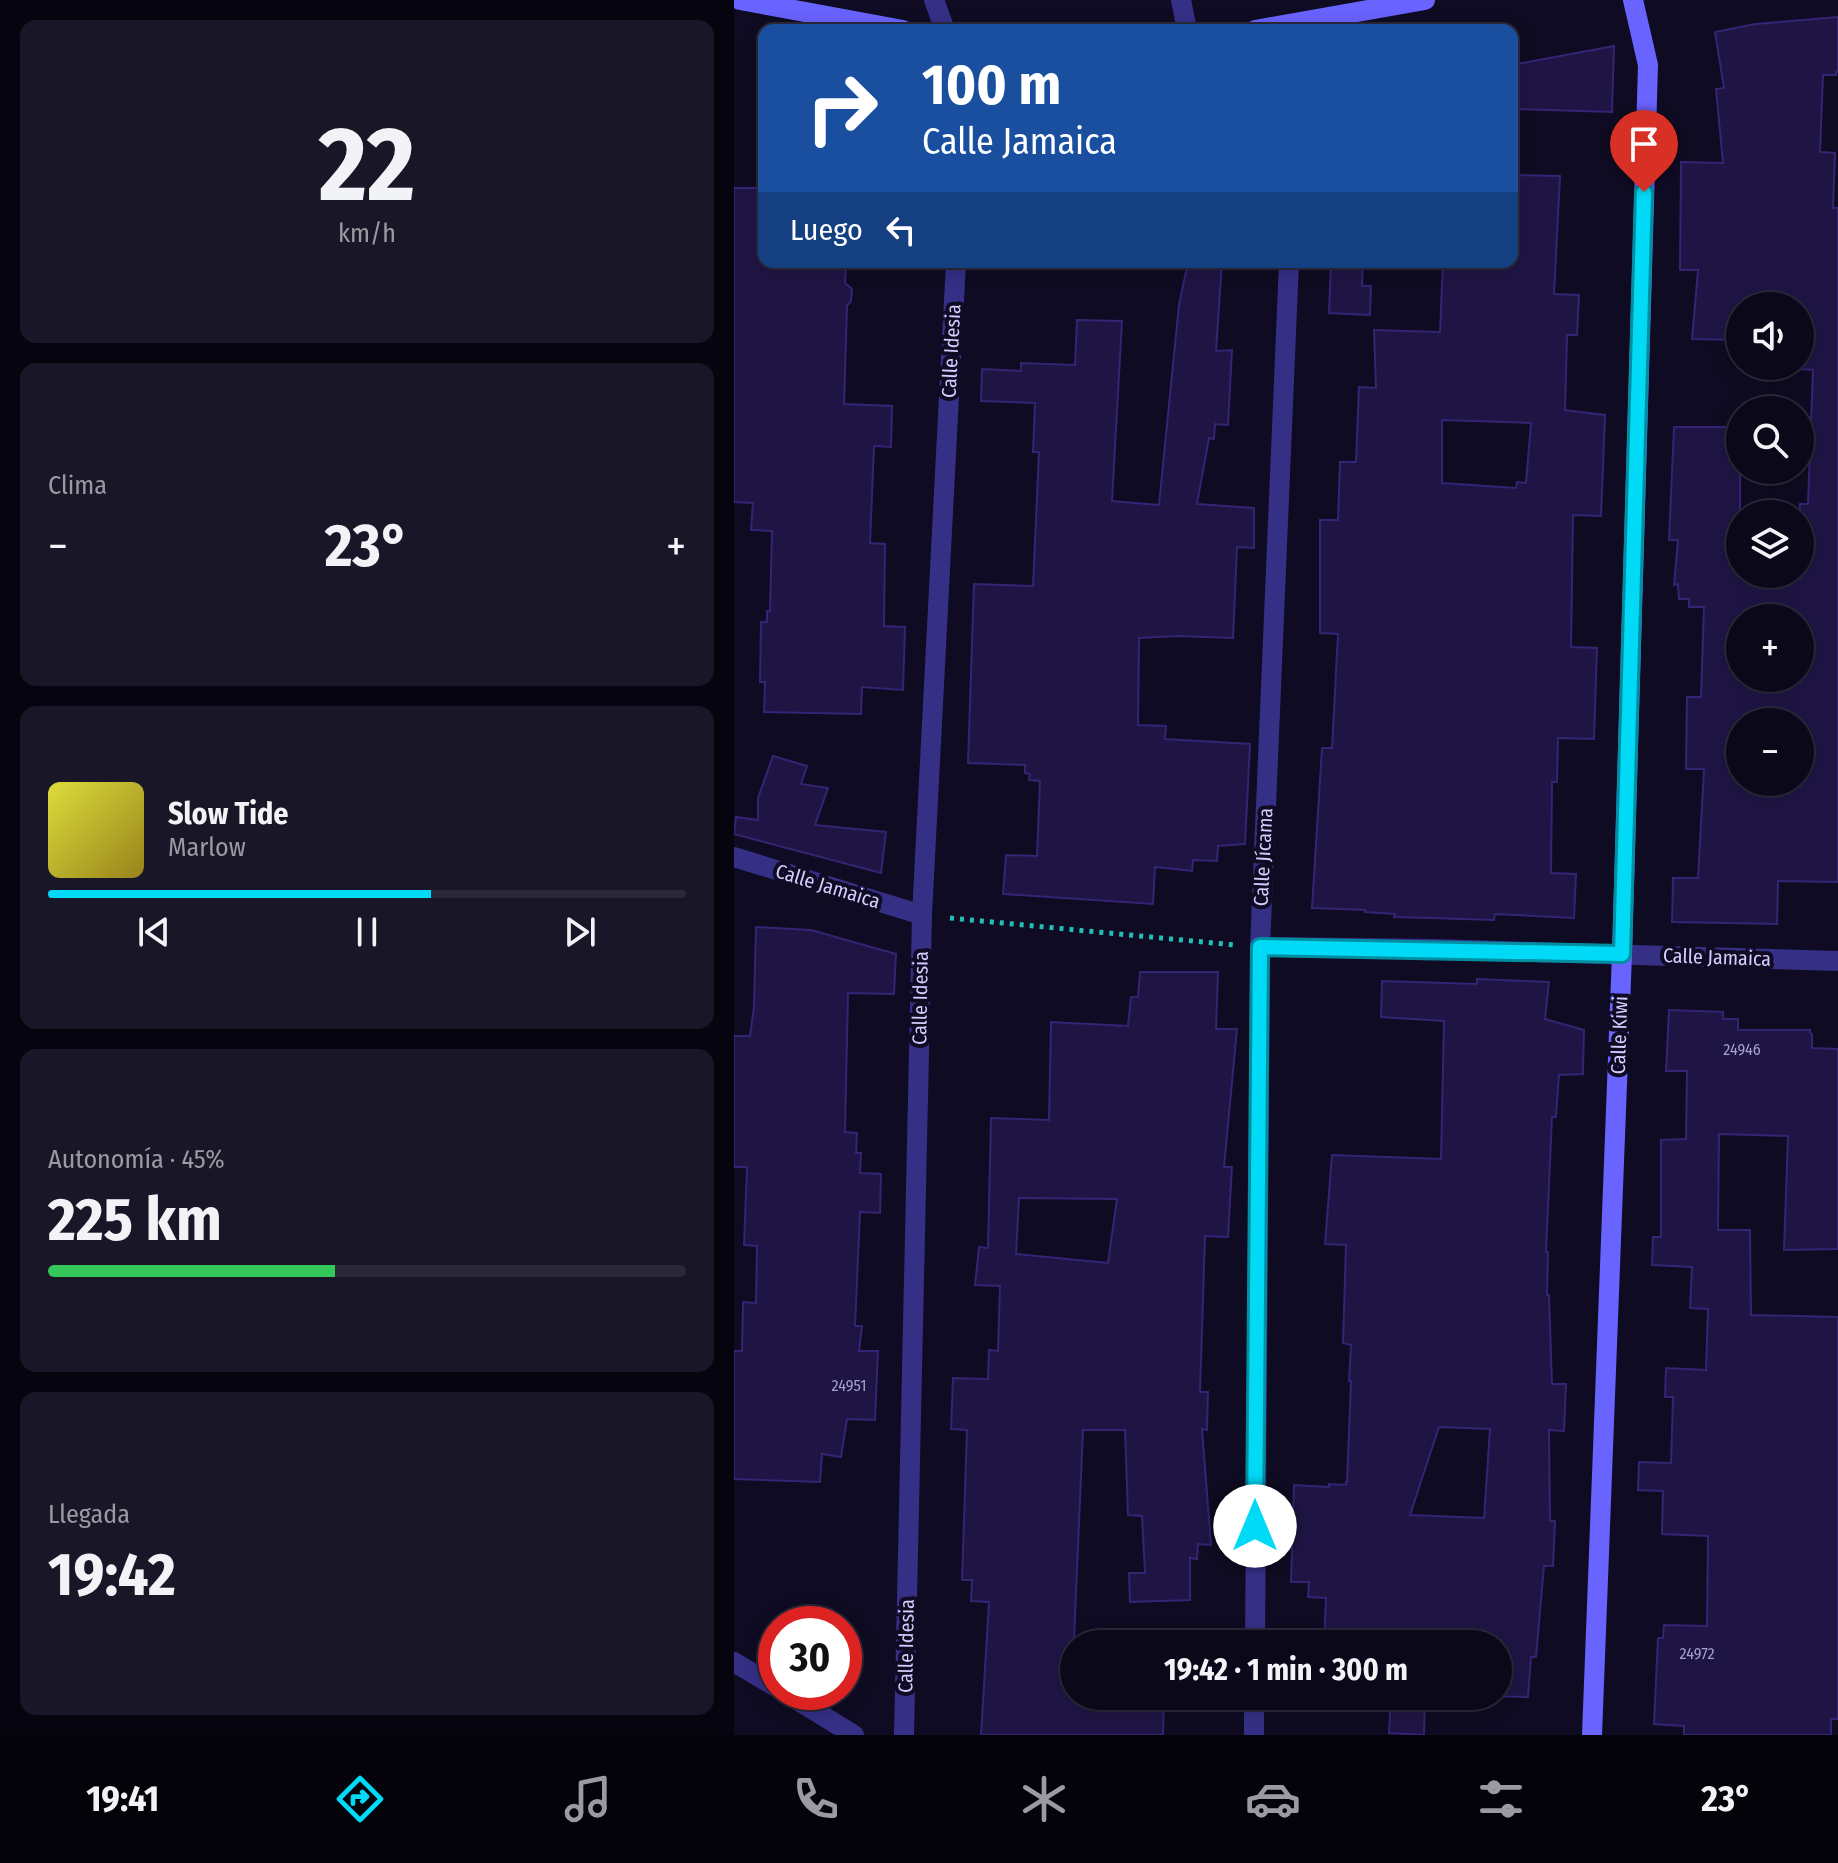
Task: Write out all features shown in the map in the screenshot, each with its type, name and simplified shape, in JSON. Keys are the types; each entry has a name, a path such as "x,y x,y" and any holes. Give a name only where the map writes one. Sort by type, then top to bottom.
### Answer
{"street":[{"path":"740,0 776,3 875,24"},
{"path":"934,0 943,24"},
{"path":"1181,0 1186,24"},
{"path":"1310,24 1425,0"},
{"name":"Calle Kiwi","path":"1592,1735 1622,954 1648,65 1633,0"},
{"name":"Calle Idesia","path":"904,1735 922,915 956,268"},
{"name":"Calle Jícama","path":"1255,1630 1260,947 1289,268"},
{"name":"Calle Jamaica","path":"734,857 922,915"},
{"name":"Calle Jamaica","path":"1260,947 1838,961"},
{"path":"734,1662 758,1676"},
{"path":"813,1710 854,1735"},
{"path":"1254,1710 1254,1735"}],"path":[{"path":"922,915 1260,947"}],"building":[{"path":"1838,17 1838,72 1836,75 1823,75 1820,152 1835,153 1833,208 1838,208 1838,882 1778,881 1777,924 1672,922 1673,878 1698,878 1704,769 1686,769 1687,697 1701,697 1704,607 1689,607 1689,599 1679,599 1678,584 1674,585 1678,540 1669,540 1674,427 1726,427 1726,484 1740,484 1740,500 1726,500 1726,588 1814,588 1814,500 1808,500 1809,484 1814,484 1814,292 1726,292 1726,340 1692,339 1698,270 1680,270 1681,162 1723,163 1716,89 1724,88 1715,32 1755,24"},
{"path":"1614,46 1612,112 1518,109 1518,64"},
{"path":"1518,175 1560,176 1554,294 1579,295 1577,335 1567,335 1565,410 1605,415 1601,516 1573,515 1571,647 1597,648 1594,739 1558,738 1557,782 1552,782 1551,873 1576,874 1574,918 1495,914 1494,920 1394,917 1395,914 1365,910 1312,908 1322,748 1332,748 1338,634 1320,633 1320,520 1338,520 1340,462 1356,462 1359,387 1376,388 1374,330 1440,332 1443,268 1518,268","holes":["1442,420 1531,423 1526,483 1517,482 1516,488 1442,483"]},
{"path":"734,188 758,188 758,268 846,268 845,283 852,289 851,301 847,306 844,404 892,406 891,447 874,446 870,543 885,544 884,626 905,627 903,690 862,687 861,714 764,712 765,682 760,682 761,622 767,622 767,611 770,611 772,531 751,530 753,503 734,502"},
{"path":"1187,268 1222,268 1216,351 1232,350 1228,425 1215,424 1214,439 1209,438 1197,504 1254,508 1254,548 1237,547 1233,638 1139,638 1138,725 1166,726 1165,739 1250,744 1245,844 1218,846 1217,861 1193,860 1192,871 1155,867 1153,904 1003,894 1006,855 1037,856 1040,781 1029,780 1030,774 1025,773 1025,765 968,763 974,584 1033,586 1039,452 1033,452 1035,403 981,401 982,369 1021,371 1021,363 1075,365 1077,320 1122,321 1112,501 1159,505 1179,305"},
{"path":"1331,268 1363,268 1362,286 1371,286 1370,315 1329,313"},
{"path":"773,756 807,766 801,784 828,788 815,825 886,832 881,873 734,834 736,817 758,820 758,798"},
{"path":"756,927 811,930 896,954 894,994 848,993 845,1132 857,1133 856,1153 861,1153 860,1173 881,1174 880,1213 860,1212 855,1326 862,1326 859,1351 878,1351 875,1420 847,1419 841,1457 822,1454 820,1482 734,1479 734,1351 742,1351 743,1302 756,1303 757,1246 744,1245 747,1167 734,1167 734,1036 750,1036 754,1007"},
{"path":"1140,972 1218,972 1216,1029 1237,1029 1224,1167 1232,1167 1228,1237 1205,1236 1200,1392 1208,1392 1207,1430 1202,1429 1211,1545 1198,1544 1197,1559 1190,1558 1190,1600 1130,1602 1129,1573 1145,1573 1142,1516 1128,1515 1125,1430 1083,1430 1074,1630 1060,1630 1060,1710 1164,1710 1163,1735 981,1735 989,1602 971,1601 972,1580 962,1580 967,1430 951,1429 953,1378 988,1379 989,1350 998,1351 1000,1286 975,1285 979,1247 988,1248 991,1118 1049,1120 1051,1022 1128,1026 1131,997 1138,997","holes":["1019,1198 1117,1199 1108,1263 1016,1254"]},
{"path":"1477,979 1549,982 1545,1019 1584,1030 1583,1074 1559,1075 1556,1117 1552,1117 1547,1295 1552,1384 1566,1384 1564,1431 1549,1430 1550,1521 1555,1521 1553,1566 1544,1566 1536,1657 1531,1657 1528,1697 1512,1697 1512,1630 1325,1630 1326,1598 1308,1597 1309,1582 1291,1582 1294,1485 1329,1487 1329,1484 1346,1485 1347,1482 1351,1345 1343,1343 1346,1245 1325,1244 1332,1155 1441,1159 1444,1021 1381,1017 1382,981 1477,984","holes":["1439,1427 1490,1429 1484,1518 1410,1515"]},
{"path":"1669,1010 1723,1012 1723,1019 1738,1019 1738,1030 1810,1030 1812,1048 1838,1049 1838,1249 1784,1250 1788,1136 1719,1134 1718,1230 1750,1230 1751,1315 1838,1317 1838,1719 1831,1719 1831,1735 1684,1735 1684,1726 1654,1724 1658,1638 1663,1638 1664,1625 1707,1626 1708,1536 1662,1534 1663,1491 1638,1490 1639,1462 1671,1463 1673,1397 1665,1397 1666,1368 1706,1370 1708,1309 1690,1308 1692,1267 1652,1265 1653,1237 1661,1237 1661,1140 1686,1139 1687,1071 1666,1071"},
{"path":"1390,1710 1425,1710 1424,1735 1389,1733"}],"route":[{"path":"1255,1526 1260,947 1622,954 1644,192"}]}
